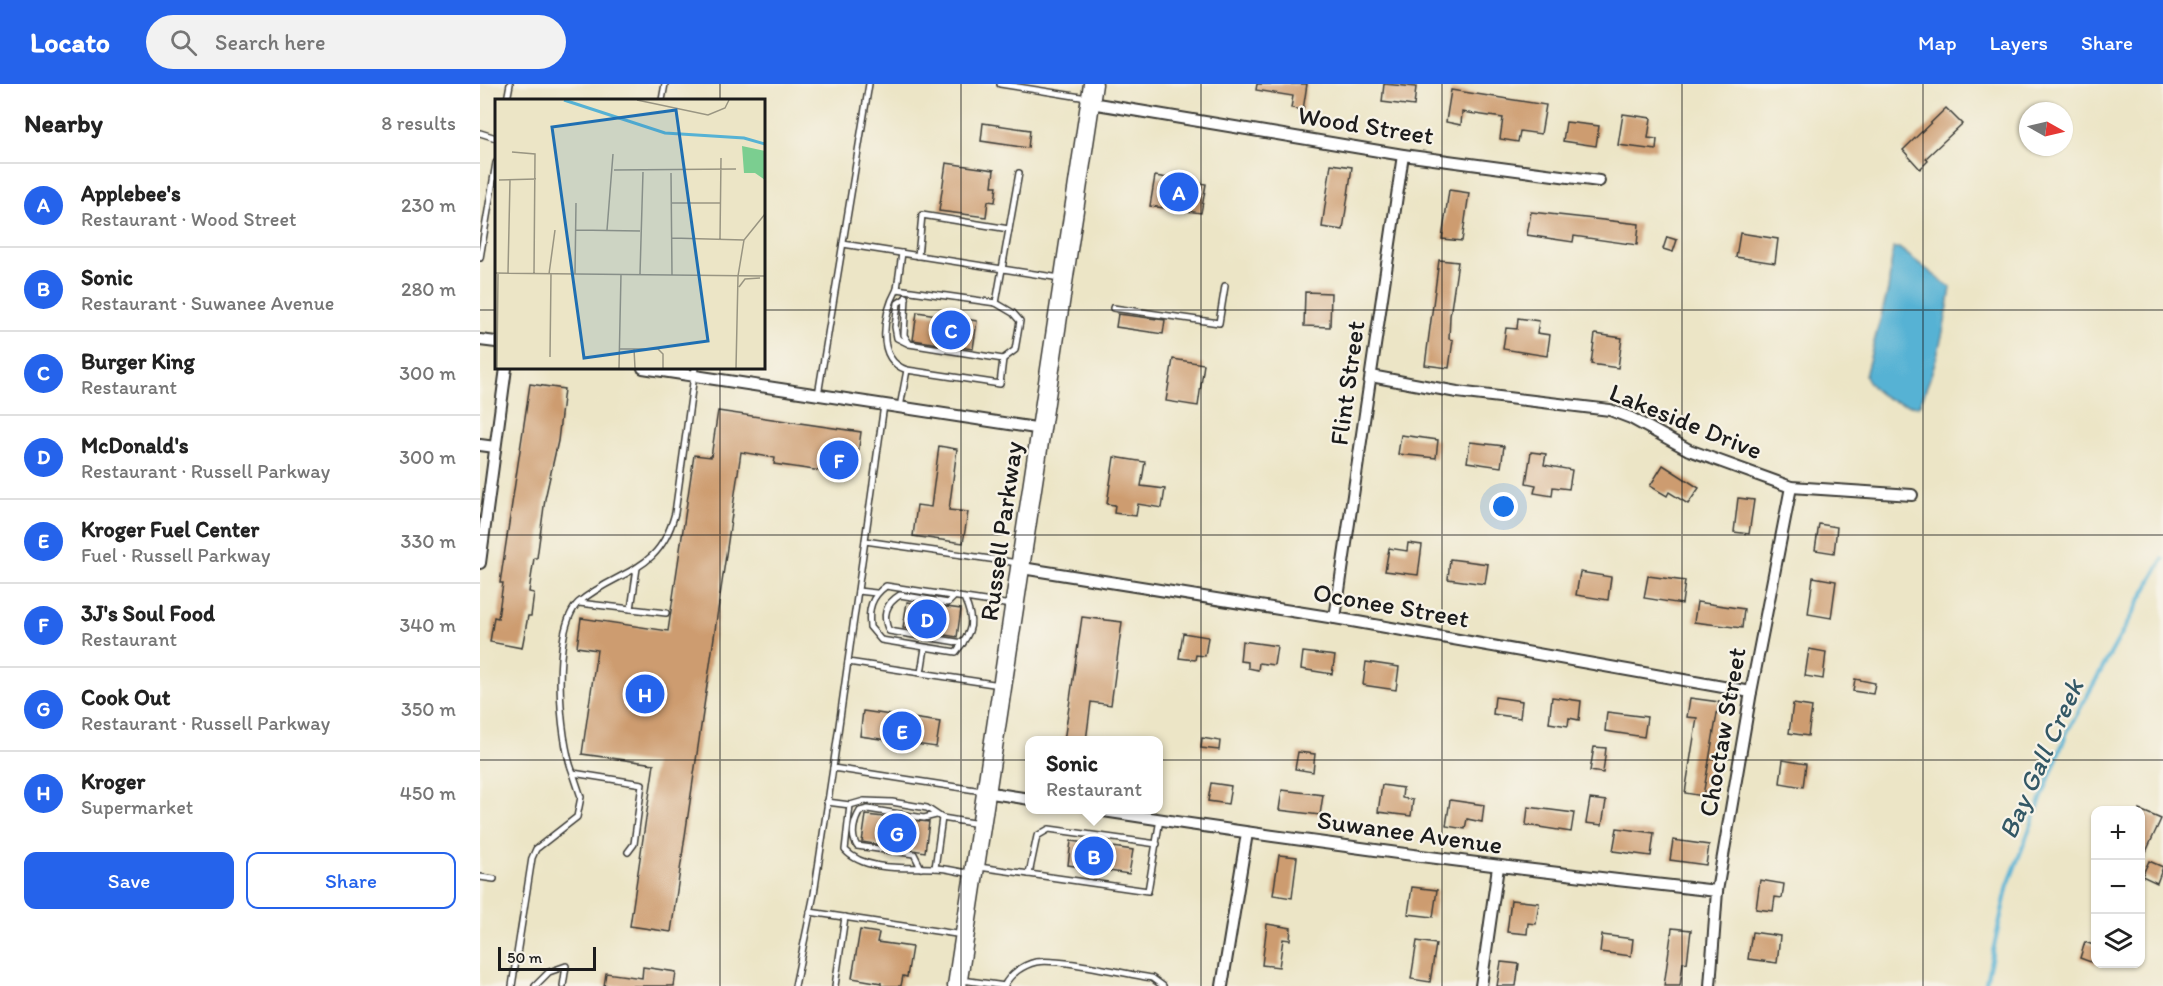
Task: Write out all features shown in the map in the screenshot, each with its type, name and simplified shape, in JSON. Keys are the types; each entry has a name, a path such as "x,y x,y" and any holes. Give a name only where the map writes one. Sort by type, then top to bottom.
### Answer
{"main road":[{"name":"Russell Parkway","path":"958,983 985,792 1016,606 1092,95"}],"street":[{"name":"Wood Street","path":"1092,95 1403,155 1599,181"},
{"name":"Flint Street","path":"1335,618 1403,155"},
{"path":"480,340 495,342"},
{"path":"480,563 506,369"},
{"path":"660,369 694,371 818,395 1042,429"},
{"name":"Lakeside Drive","path":"1371,376 1457,392 1610,410 1631,418 1689,450 1791,487 1912,495"},
{"path":"480,445 495,447"},
{"name":"Choctaw Street","path":"1710,986 1717,891 1751,692 1791,487"},
{"name":"Oconee Street","path":"1022,566 1335,618 1751,692"},
{"path":"985,792 1025,798"},
{"name":"Suwanee Avenue","path":"1125,814 1498,867 1717,891"},
{"path":"1222,986 1247,833"},
{"path":"1481,986 1498,867"}],"lane":[{"path":"507,99 510,84"},
{"path":"663,99 665,84"},
{"path":"818,395 869,84"},
{"path":"1000,84 1092,95"},
{"path":"480,133 495,138"},
{"path":"480,258 495,169"},
{"path":"996,303 1019,173"},
{"path":"918,256 922,214 1009,229"},
{"path":"843,244 1064,278"},
{"path":"902,253 897,289 889,304 885,350 896,366 907,370 1000,384 1003,359"},
{"path":"1113,308 1219,323 1225,286"},
{"path":"897,289 996,303 1013,313 1020,321 1015,350 1003,359 909,344 897,338 895,327 898,303 906,298"},
{"path":"908,291 904,335 909,344"},
{"path":"900,407 907,370"},
{"path":"512,986 532,858 536,849 577,817 580,797 561,729 559,687 567,622 572,609 578,603 637,568 661,547 669,536 675,513 694,371"},
{"path":"795,986 810,912 833,768 884,405"},
{"path":"865,541 1022,566"},
{"path":"631,609 637,568"},
{"path":"964,598 972,616 969,636 956,652 881,640 870,627 869,609 876,593 886,586 955,596 1016,606"},
{"path":"858,591 876,593"},
{"path":"955,596 948,603 900,595 892,600 885,611 885,621 890,631 963,643"},
{"path":"578,603 666,613"},
{"path":"854,617 869,619"},
{"path":"921,673 925,648"},
{"path":"848,662 1003,686"},
{"path":"833,768 985,792"},
{"path":"573,773 642,784 633,844 628,852"},
{"path":"827,802 850,805 864,801 892,802 927,808 939,817"},
{"path":"850,805 845,850 853,859 865,863 1029,874 1148,891 1160,819"},
{"path":"921,868 914,854 857,846 853,840 855,819 860,811 867,809 924,818 939,817 981,825"},
{"path":"935,868 939,817"},
{"path":"1029,874 1037,836 1049,829 1157,843"},
{"path":"480,877 494,879"},
{"path":"810,912 964,935"},
{"path":"835,986 845,917"},
{"path":"958,983 1004,986 1009,977 1022,968 1047,961 1152,978 1163,986"},
{"path":"535,986 549,972 566,966 563,986"}],"water":[{"path":"1893,248 1899,248 1951,288 1939,348 1919,406 1902,404 1881,395 1865,376 1888,290"}],"building":[{"path":"1257,84 1307,84 1303,110 1291,108 1293,96 1256,90"},
{"path":"1384,84 1416,87 1414,106 1382,102"},
{"path":"1451,90 1546,105 1541,134 1520,131 1518,142 1500,139 1503,118 1462,112 1461,125 1446,122"},
{"path":"1946,108 1962,124 1926,158 1928,161 1920,169 1903,150"},
{"path":"1623,114 1651,118 1648,138 1657,139 1656,150 1618,145"},
{"path":"1566,122 1599,126 1596,146 1563,141"},
{"path":"983,123 1030,130 1028,148 981,141"},
{"path":"946,163 994,170 992,186 997,186 995,202 988,201 986,217 939,211"},
{"path":"1331,164 1352,167 1343,230 1322,227"},
{"path":"1155,176 1206,184 1201,213 1150,206"},
{"path":"1449,190 1469,193 1462,241 1442,239"},
{"path":"1531,212 1639,224 1637,245 1574,236 1573,242 1527,235"},
{"path":"1740,233 1778,239 1775,263 1736,257"},
{"path":"1667,237 1677,240 1673,252 1663,249"},
{"path":"1439,260 1458,262 1450,316 1449,339 1453,340 1449,368 1425,365"},
{"path":"1305,292 1331,293 1330,327 1304,326"},
{"path":"917,312 977,321 973,349 913,340"},
{"path":"1118,314 1165,320 1163,334 1116,327"},
{"path":"1518,318 1539,321 1537,333 1550,335 1547,356 1503,349 1506,328 1517,329"},
{"path":"1595,334 1622,338 1618,368 1591,364"},
{"path":"1173,359 1204,364 1198,406 1166,401"},
{"path":"530,384 564,389 558,441 545,499 537,558 534,558 529,592 534,593 531,616 528,616 522,648 490,642 494,617 498,618 503,583 500,583"},
{"path":"718,411 861,432 855,476 774,464 775,458 741,452 671,932 630,926 654,764 582,754 597,650 577,647 581,618 668,631 694,455 711,457"},
{"path":"1401,435 1438,440 1436,458 1398,454"},
{"path":"1470,442 1504,446 1501,467 1467,462"},
{"path":"939,446 957,449 949,510 968,512 963,543 913,536 917,505 931,507"},
{"path":"1531,452 1546,454 1544,465 1572,470 1569,489 1553,487 1552,496 1534,493 1536,485 1526,483"},
{"path":"1114,457 1145,462 1141,486 1165,489 1162,508 1138,504 1136,516 1114,513 1115,505 1107,504"},
{"path":"1663,465 1699,488 1688,504 1669,492 1667,496 1650,486"},
{"path":"1738,498 1754,500 1749,534 1734,532"},
{"path":"1819,524 1837,527 1834,553 1815,550"},
{"path":"1408,543 1422,545 1418,575 1385,571 1389,548 1407,551"},
{"path":"1450,559 1488,564 1485,584 1448,579"},
{"path":"1580,572 1611,577 1608,600 1576,595"},
{"path":"1648,576 1685,581 1682,604 1644,598"},
{"path":"1813,577 1836,581 1831,618 1808,614"},
{"path":"907,602 961,609 957,637 903,628"},
{"path":"1697,602 1744,609 1742,628 1694,622"},
{"path":"1082,617 1122,622 1111,705 1091,702 1087,736 1065,736"},
{"path":"1183,633 1208,637 1205,656 1196,655 1195,660 1179,658"},
{"path":"1242,641 1277,646 1274,665 1259,663 1258,670 1248,668 1248,662 1240,661"},
{"path":"1809,649 1826,652 1823,679 1805,676"},
{"path":"1303,652 1335,656 1332,674 1301,669"},
{"path":"1366,662 1399,667 1396,690 1363,685"},
{"path":"1855,679 1875,683 1873,694 1853,691"},
{"path":"1495,697 1522,701 1520,718 1493,714"},
{"path":"1552,697 1581,701 1579,720 1569,718 1568,726 1549,723"},
{"path":"1690,698 1719,702 1703,796 1685,793 1697,718 1687,717"},
{"path":"1793,704 1812,707 1808,736 1789,733"},
{"path":"863,711 940,722 936,747 860,736"},
{"path":"1607,712 1647,717 1644,737 1605,731"},
{"path":"1202,738 1220,741 1219,750 1201,748"},
{"path":"1594,747 1606,748 1603,773 1590,771"},
{"path":"1298,752 1315,754 1313,772 1295,769"},
{"path":"1783,760 1806,764 1803,787 1780,783"},
{"path":"1211,783 1231,786 1228,804 1208,801"},
{"path":"1382,785 1403,788 1402,798 1413,800 1411,816 1378,812"},
{"path":"1282,790 1323,795 1320,815 1279,810"},
{"path":"1590,799 1606,801 1602,825 1586,823"},
{"path":"1450,800 1484,805 1482,822 1467,819 1465,829 1446,826"},
{"path":"1528,807 1574,813 1571,832 1526,825"},
{"path":"2145,812 2161,819 2145,854"},
{"path":"866,815 929,822 925,852 862,842"},
{"path":"1617,828 1654,833 1651,856 1613,851"},
{"path":"1673,840 1709,845 1706,865 1670,860"},
{"path":"1071,841 1133,850 1129,874 1068,865"},
{"path":"1279,855 1297,857 1292,898 1273,895"},
{"path":"2149,861 2163,867 2157,883 2145,877 2145,870"},
{"path":"1760,880 1784,884 1782,898 1775,897 1773,911 1756,909"},
{"path":"1412,887 1437,890 1433,917 1408,914"},
{"path":"1511,900 1539,903 1536,924 1528,923 1527,934 1507,932"},
{"path":"1267,924 1291,928 1290,940 1283,939 1279,967 1262,965"},
{"path":"1672,928 1691,930 1687,963 1683,962 1680,986 1664,986"},
{"path":"860,930 879,933 877,942 912,947 907,977 903,976 901,986 881,986 881,983 852,978"},
{"path":"1752,932 1780,936 1777,963 1748,959"},
{"path":"1602,935 1633,939 1631,956 1600,952"},
{"path":"1417,941 1436,944 1430,982 1411,979"},
{"path":"2085,942 2091,944 2091,962 2080,958"},
{"path":"1501,962 1519,964 1516,986 1497,986"},
{"path":"643,967 676,972 674,986 604,986 606,973 642,978"}],"waterway":[{"name":"Bay Gall Creek","path":"1985,986 2008,885 2067,732 2163,559"}],"place":[{"name":"Applebee's","path":"1179,192"},
{"name":"Burger King","path":"951,330"},
{"name":"3J's Soul Food","path":"839,460"},
{"name":"McDonald's","path":"927,619"},
{"name":"Kroger","path":"645,694"},
{"name":"Kroger Fuel Center","path":"902,731"},
{"name":"Cook Out","path":"897,833"},
{"name":"Sonic","path":"1094,856"}]}
